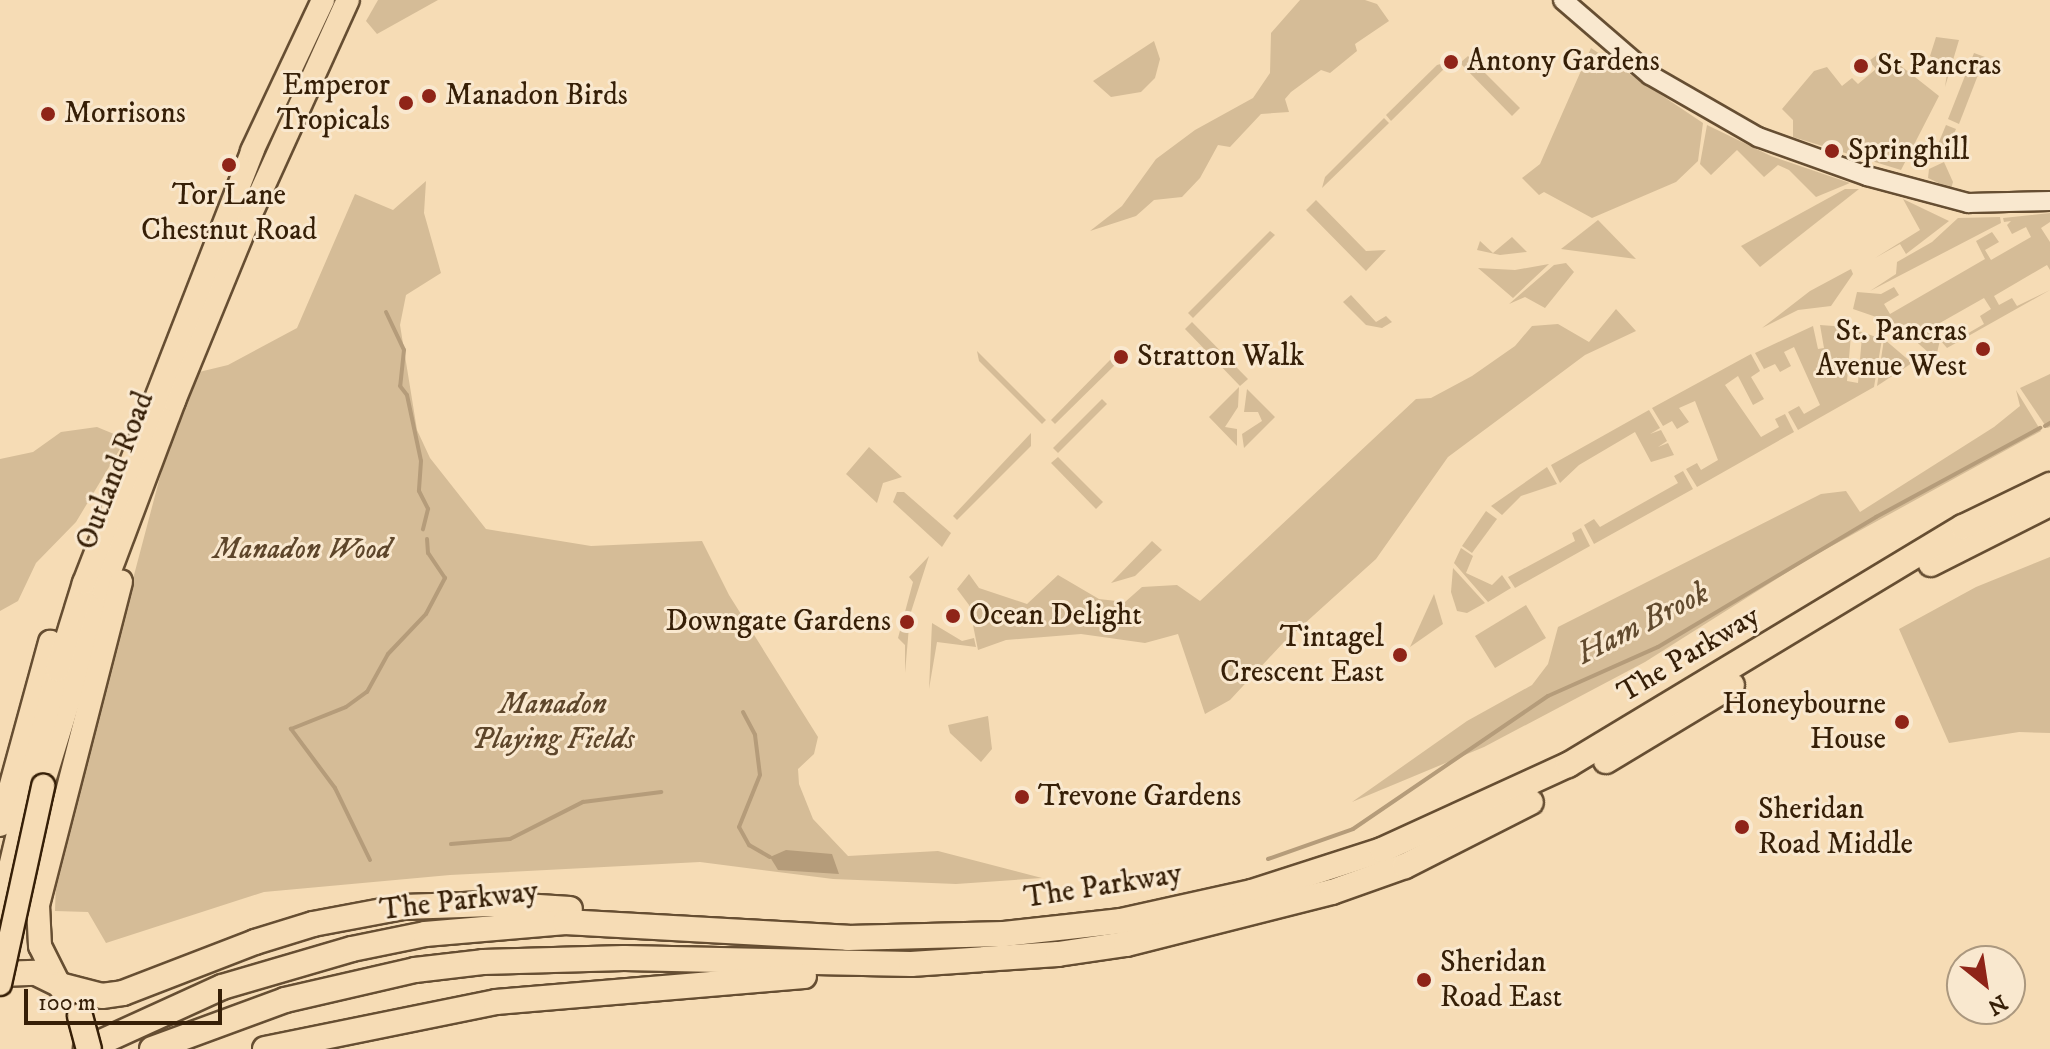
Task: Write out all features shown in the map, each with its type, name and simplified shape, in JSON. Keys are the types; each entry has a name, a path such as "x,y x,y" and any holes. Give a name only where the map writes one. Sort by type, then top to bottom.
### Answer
{"highway":[{"name":"The Parkway","path":"88,1049 222,987 396,940 565,922 848,938 1059,930 1185,908 1319,872 1382,850 1568,765 1963,527 2050,485"},
{"name":"The Parkway","path":"152,1049 285,1000 415,970 483,962 990,960 1058,954 1191,931 1405,866 1588,772 1905,578 2050,504"},
{"path":"0,974 24,970 59,985 102,996 123,993 255,942 313,924 403,907 492,904 662,915 702,928"},
{"path":"265,1049 358,1026 510,1000 990,960"},
{"path":"59,985 80,1016 88,1049"}],"main road":[{"name":"Outland Road","path":"0,984 61,655 127,461 252,151 323,0"},
{"name":"Outland Road","path":"0,909 36,783 103,589 152,460 255,205 348,0"},
{"path":"59,985 40,946 38,905 152,460"},
{"path":"0,825 63,601 89,532 127,461"}],"street":[{"path":"1563,0 1660,82 1780,146 1968,203 2050,201"}],"green space":[{"path":"378,0 438,0 377,34 366,21"},
{"path":"1300,0 1365,0 1377,4 1389,21 1355,44 1357,51 1330,73 1321,70 1291,92 1285,99 1289,112 1261,114 1230,147 1218,145 1200,178 1182,197 1154,200 1136,216 1090,231 1122,206 1156,159 1195,130 1253,98 1270,73 1271,33"},
{"path":"1936,37 1959,40 1945,87 1948,66 1930,56"},
{"path":"1154,41 1160,59 1155,78 1141,92 1111,97 1093,81"},
{"path":"1591,48 1703,123 1698,161 1676,182 1592,218 1544,192 1539,195 1522,178 1540,164"},
{"path":"1882,51 1939,96 1901,170 1793,137 1793,120 1782,109 1814,71 1827,67 1842,86 1852,78 1858,84 1876,69 1869,61"},
{"path":"1974,53 1985,57 1959,124 1948,119"},
{"path":"1468,56 1520,108 1512,116 1460,63"},
{"path":"1452,61 1391,121 1386,115 1437,65"},
{"path":"1384,118 1389,123 1322,188 1325,177"},
{"path":"1707,125 1771,156 1850,183 1816,197 1789,170 1778,165 1764,177 1737,150 1711,175 1700,164"},
{"path":"1946,125 1956,129 1942,159 1931,161"},
{"path":"1944,162 1953,182 1951,189 1928,178 1929,169"},
{"path":"426,181 424,213 441,273 406,295 400,325 417,430 430,458 486,529 591,546 702,541 729,595 818,737 814,754 798,769 799,784 813,819 848,856 938,851 1042,878 956,884 833,879 700,862 450,875 264,892 106,943 88,912 55,911 56,878 106,681 161,473 195,373 228,365 297,328 355,194 393,210"},
{"path":"1845,189 1859,189 1760,267 1741,246"},
{"path":"1903,199 1949,221 1906,254 1900,244 1875,258 1920,230"},
{"path":"1316,200 1366,251 1386,250 1366,271 1306,210"},
{"path":"2050,213 2050,222 2041,228 2050,242 2050,270 2047,265 1994,296 1999,305 2012,298 2017,306 2050,290 1947,348 1940,340 1937,353 1929,353 1902,329 1911,329 1853,309 1857,292 1881,294 1894,287 1899,295 1884,304 1890,314 1985,259 1976,241 1992,232 1999,242 1985,250 1991,260 2031,237 2026,227 2012,234 2007,225 2011,221 2004,222 2003,218","holes":["1984,298 1991,309 1980,316 1984,324 1958,339 1953,331 1936,338 1931,328"]},
{"path":"2000,217 2001,223 1870,291 1896,274 1897,262 1932,242 1958,218"},
{"path":"1598,220 1636,259 1561,249"},
{"path":"1270,231 1275,235 1193,318 1188,313"},
{"path":"1512,237 1527,252 1500,255 1477,250 1480,241 1493,253"},
{"path":"1566,263 1574,272 1545,308 1525,297 1509,304 1554,265"},
{"path":"1549,264 1513,298 1478,268 1515,270"},
{"path":"1851,269 1853,274 1831,306 1798,310 1762,328 1810,291"},
{"path":"1351,295 1376,322 1386,316 1392,322 1382,328 1366,325 1343,302"},
{"path":"1616,309 1636,331 1585,355 1448,457 1376,559 1283,643 1230,700 1205,714 1178,634 1145,643 1081,634 1006,640 978,650 969,605 957,589 969,574 979,588 1027,604 1058,575 1099,599 1125,602 1142,587 1177,585 1200,601 1416,399 1431,398 1472,376 1515,346 1532,326 1558,324 1589,342"},
{"path":"1192,322 1248,379 1240,386 1185,329"},
{"path":"1820,325 1847,327 1882,339 1874,387 1798,430 1788,412 1799,406 1804,414 1820,405 1794,347 1784,352 1791,366 1780,372 1775,364 1764,369 1755,353 1813,326 1818,349 1824,348","holes":["1851,335 1862,336 1858,383 1847,381"]},
{"path":"1884,339 1912,363 1877,386"},
{"path":"977,351 1046,420 1042,424 979,361"},
{"path":"1751,354 1760,371 1751,377 1764,399 1753,405 1738,376 1725,385 1761,437 1779,427 1775,419 1785,414 1794,432 1697,487 1686,469 1697,463 1701,470 1718,460 1695,401 1679,408 1689,422 1677,429 1672,421 1663,426 1652,408"},
{"path":"1111,359 1116,364 1055,424 1051,420"},
{"path":"2050,374 2050,427 2047,428 2020,388"},
{"path":"1239,387 1238,407 1225,427 1237,429 1237,446 1209,417"},
{"path":"1247,389 1275,417 1244,448 1242,434 1262,421 1258,412 1244,412"},
{"path":"2016,390 2041,431 1808,559 1645,662 1484,747 1352,802 1467,721 1532,685 1548,664 1558,627 1821,494 1846,491 1860,512 1994,427 2020,406"},
{"path":"1102,399 1107,404 1058,453 1053,448"},
{"path":"1649,410 1660,428 1650,434 1661,430 1667,441 1658,447 1668,443 1674,455 1651,462 1635,432 1579,465 1560,483 1551,465"},
{"path":"97,427 126,439 76,522 36,563 18,601 0,611 0,459 33,452 61,432"},
{"path":"1031,433 1031,446 957,520 953,516"},
{"path":"869,447 902,477 883,483 877,503 846,474"},
{"path":"1058,457 1103,502 1096,509 1051,463"},
{"path":"1547,467 1557,484 1521,496 1502,515 1491,506"},
{"path":"1683,471 1693,489 1594,544 1584,525 1594,519 1600,527 1678,483 1674,476"},
{"path":"897,492 904,492 951,533 942,547 893,502"},
{"path":"1486,511 1497,519 1472,553 1462,546"},
{"path":"1581,528 1590,546 1515,588 1508,577 1575,541 1572,533"},
{"path":"1152,541 1162,550 1135,576 1111,583"},
{"path":"1461,548 1473,556 1466,573 1492,585 1502,575 1511,588 1488,602 1454,563"},
{"path":"929,556 910,615 905,673 905,645 898,638 913,582 909,577"},
{"path":"2050,557 2050,733 2019,732 1949,743 1899,629 1976,587"},
{"path":"1453,568 1485,603 1467,613 1457,611 1451,592"},
{"path":"1434,594 1443,624 1410,647"},
{"path":"1526,605 1546,638 1495,668 1475,636"},
{"path":"932,623 962,641 974,638 976,647 937,642 929,689"},
{"path":"988,716 992,749 981,762 950,733 948,725"}],"shaded area":[{"path":"786,850 832,854 839,874 778,870 770,857"}],"waterway":[{"path":"386,312 404,350 400,386 407,395 421,461 419,491 428,509 423,529"},
{"name":"Ham Brook","path":"2045,426 2050,423"},
{"name":"Ham Brook","path":"1268,859 1353,829 1548,696 1658,647 1876,517 2040,428"},
{"path":"370,860 335,788 291,729 346,707 367,692 388,654 426,614 445,578 428,553 427,539"},
{"path":"743,712 755,735 760,775 739,827 749,845 770,857"},
{"path":"451,844 510,839 583,802 661,792"}],"place":[{"name":"Antony Gardens","path":"1451,62"},
{"name":"St Pancras","path":"1861,66"},
{"name":"Manadon Birds","path":"429,96"},
{"name":"Emperor Tropicals","path":"406,103"},
{"name":"Morrisons","path":"48,114"},
{"name":"Springhill","path":"1832,151"},
{"name":"Tor Lane Chestnut Road","path":"229,165"},
{"name":"St. Pancras Avenue West","path":"1983,349"},
{"name":"Stratton Walk","path":"1121,357"},
{"name":"Ocean Delight","path":"953,616"},
{"name":"Downgate Gardens","path":"907,622"},
{"name":"Tintagel Crescent East","path":"1400,655"},
{"name":"Honeybourne House","path":"1902,722"},
{"name":"Trevone Gardens","path":"1022,797"},
{"name":"Sheridan Road Middle","path":"1742,827"},
{"name":"Sheridan Road East","path":"1424,980"}],"park label":[{"name":"Manadon Wood","path":"302,550"},
{"name":"Manadon Playing Fields","path":"553,722"}]}
